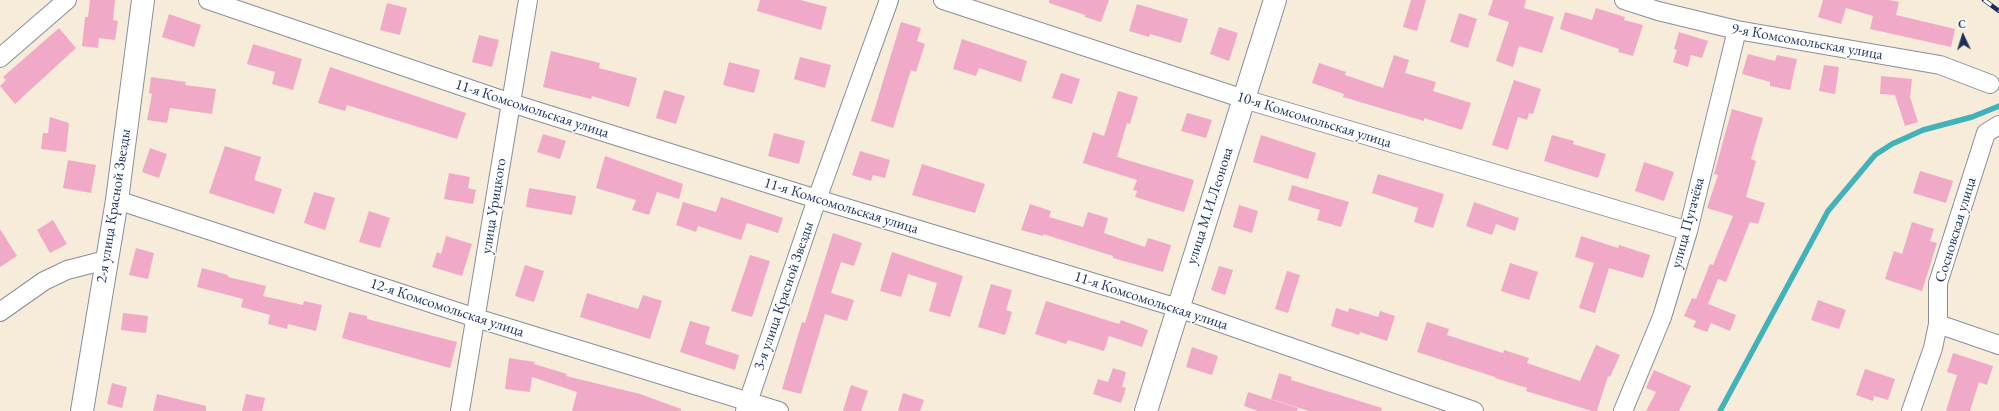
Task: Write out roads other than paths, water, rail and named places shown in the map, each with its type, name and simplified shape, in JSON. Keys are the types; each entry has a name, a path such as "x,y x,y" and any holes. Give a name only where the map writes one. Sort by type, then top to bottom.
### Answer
{"main road":[{"name":"2-я улица Красной Звезды","path":"82,411 117,200 143,0"},
{"name":"улица М.И.Леонова","path":"1146,411 1275,0"}],"street":[{"path":"0,58 67,0"},
{"name":"11-я Комсомольская улица","path":"208,0 511,103 817,199 1178,308 1474,411"},
{"name":"улица Урицкого","path":"460,411 528,0"},
{"name":"3-я улица Красной Звезды","path":"746,406 817,199 889,0"},
{"name":"10-я Комсомольская улица","path":"943,0 1244,99 1688,230"},
{"name":"9-я Комсомольская улица","path":"1624,0 1658,11 1737,30 1940,65 1990,84"},
{"name":"улица Пугачёва","path":"1623,411 1662,316 1688,230 1737,30"},
{"name":"Сосновская улица","path":"1911,411 1933,348 1938,324 1938,283 1986,133 1999,125"},
{"name":"12-я Комсомольская улица","path":"117,200 746,406 779,411"},
{"path":"0,312 44,281 67,270 106,260"},
{"path":"1938,324 1999,345"}],"waterway":[{"path":"1720,411 1828,211 1875,155 1892,144 1923,130 1972,117 1999,106"}],"railway":[{"path":"1984,0 1999,11"}]}
